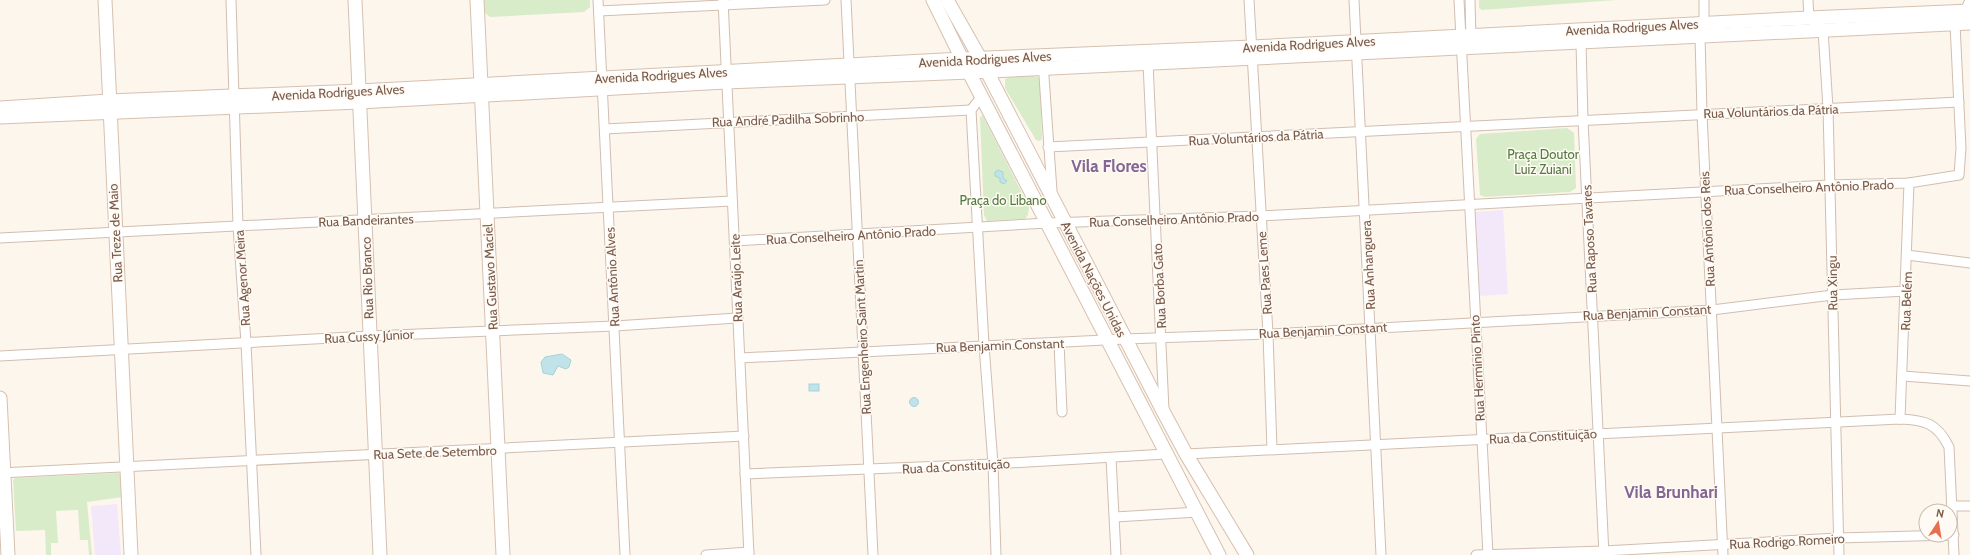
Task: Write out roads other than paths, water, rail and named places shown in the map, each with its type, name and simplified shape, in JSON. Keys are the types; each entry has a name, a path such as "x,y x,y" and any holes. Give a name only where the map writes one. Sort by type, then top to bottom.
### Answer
{"main road":[{"name":"Rua Treze de Maio","path":"105,0 131,555"},
{"name":"Rua Rio Branco","path":"355,0 380,555"},
{"name":"Rua Gustavo Maciel","path":"477,0 503,555"},
{"name":"Avenida Nações Unidas","path":"933,0 962,59 1219,555"},
{"name":"Avenida Nações Unidas","path":"947,0 980,58 1065,224 1186,454 1248,555"},
{"name":"Avenida Rodrigues Alves","path":"0,108 235,102 850,71 970,72 1043,62 1466,42 1704,23 1969,11"},
{"name":"Avenida Rodrigues Alves","path":"1466,42 1581,43 1955,24 1969,11"},
{"name":"Avenida Rodrigues Alves","path":"850,71 980,58 1043,62 1148,64 1253,53"},
{"name":"Avenida Rodrigues Alves","path":"0,117 109,106"},
{"path":"0,398 2,473 8,555"}],"street":[{"name":"Rua Agenor Meira","path":"232,0 238,226 246,343 256,555"},
{"name":"Rua Antônio Alves","path":"598,0 625,555"},
{"path":"599,11 723,3 825,0"},
{"name":"Rua Engenheiro Saint Martin","path":"846,0 874,555"},
{"name":"Rua Paes Leme","path":"1249,0 1253,53 1260,216 1268,334 1272,449"},
{"name":"Rua Anhanguera","path":"1354,0 1359,132 1365,210 1381,555"},
{"path":"1459,0 1466,42"},
{"path":"1470,0 1466,42 1465,127 1470,204 1586,198"},
{"name":"Rua Antônio dos Reis","path":"1704,0 1704,23 1700,36 1702,114 1723,555"},
{"path":"1808,0 1809,18 1822,30"},
{"name":"Rua Araújo Leite","path":"723,3 749,554"},
{"path":"1955,24 1959,102 1966,148"},
{"name":"Rua Xingu","path":"1822,30 1828,108 1834,421 1837,538 1839,555"},
{"name":"Rua Raposo Tavares","path":"1581,43 1586,198 1604,553"},
{"path":"1043,62 1052,199"},
{"name":"Rua Borba Gato","path":"1148,64 1162,338 1164,413"},
{"path":"982,96 971,110 984,345 993,464 996,555"},
{"name":"Rua Voluntários da Pátria","path":"1583,120 1959,102"},
{"name":"Rua André Padilha Sobrinho","path":"605,129 729,121 852,117 971,110"},
{"path":"1465,127 1583,120"},
{"name":"Rua Voluntários da Pátria","path":"1048,147 1465,127"},
{"name":"Rua Conselheiro Antônio Prado","path":"1586,198 1829,185 1910,183 1959,175 1966,148"},
{"name":"Rua Belém","path":"1900,419 1910,183"},
{"name":"Rua Bandeirantes","path":"0,238 364,219 486,215 732,201"},
{"name":"Rua Conselheiro Antônio Prado","path":"735,241 1048,224 1260,216 1470,204"},
{"name":"Rua Hermínio Pinto","path":"1470,204 1488,555"},
{"path":"1907,255 1970,263"},
{"name":"Rua Benjamin Constant","path":"740,358 984,345 1059,343 1125,338 1268,334 1593,315 1712,310 1832,295 1906,291"},
{"name":"Rua Cussy Júnior","path":"0,356 369,336 615,326 737,318"},
{"path":"1059,343 1062,412"},
{"path":"1903,376 1970,381"},
{"name":"Rua da Constituição","path":"1186,454 1717,426 1900,419 1921,420 1933,426 1943,435 1949,447 1953,503"},
{"name":"Rua Sete de Setembro","path":"2,473 744,436"},
{"name":"Rua da Constituição","path":"745,474 869,470 1166,454"},
{"path":"1111,458 1116,555"},
{"path":"1958,506 1970,506"},
{"path":"1115,517 1198,512"},
{"name":"Rua Rodrigo Romeiro","path":"1476,555 1604,553 1723,544 1837,538 1918,536"},
{"name":"Rua da Constituição","path":"1954,543 1954,555"},
{"path":"706,555 749,554"}],"water":[{"path":"998,170 1003,172 1003,178 1007,181 1004,184 1000,182 1000,178 995,176 995,172"},
{"path":"562,354 571,360 569,367 566,369 558,366 553,375 543,373 541,362 545,357"},
{"path":"809,384 819,384 819,391 809,391"},
{"path":"912,398 916,398 918,402 916,406 912,406 910,404 910,400"}],"district":[{"name":"Vila Flores","path":"1109,166"},
{"name":"Vila Brunhari","path":"1671,492"}],"park label":[{"name":"Praça Doutor Luiz Zuiani","path":"1543,162"},
{"name":"Praça do Libano","path":"1003,200"}]}
